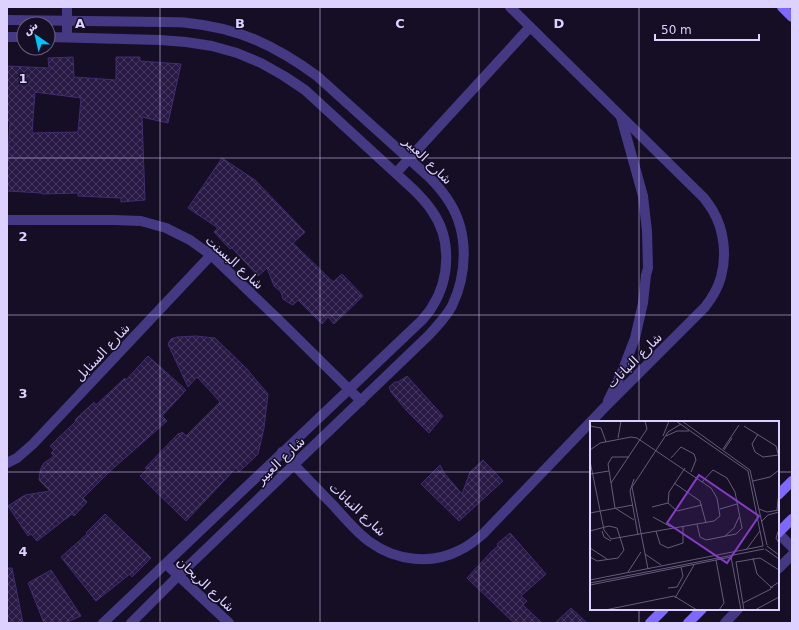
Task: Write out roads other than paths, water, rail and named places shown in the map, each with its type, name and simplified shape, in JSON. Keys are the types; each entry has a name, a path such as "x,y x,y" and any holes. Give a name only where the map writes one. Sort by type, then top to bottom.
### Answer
{"street":[{"path":"67,7 67,37"},
{"name":"شارع النباتات","path":"510,7 704,198 714,212 720,227 724,244 724,260 721,277 715,293 705,307 592,421"},
{"path":"782,7 792,17"},
{"name":"شارع العبير","path":"7,20 187,23 211,26 234,32 278,50 317,76 429,177 451,204 463,238 463,273 451,307 441,322 131,623"},
{"path":"396,173 530,27"},
{"name":"شارع العبير","path":"56,37 160,40 212,46 237,53 284,76 305,90 396,173 423,200 433,212 439,224 444,238 446,252 446,267 439,295 432,308 423,319 103,623"},
{"path":"604,408 622,372 635,338 643,303 648,268 647,231 643,196 621,116"},
{"name":"شارع البسنت","path":"7,220 114,220 141,222 166,228 190,240 211,255 284,324 361,401"},
{"name":"شارع السنابل","path":"7,463 18,458 33,444 211,255"},
{"name":"شارع النباتات","path":"282,452 370,542 387,552 407,558 427,559 447,556 472,543 483,534 590,423"},
{"path":"779,494 792,481"},
{"path":"779,532 792,519"},
{"path":"779,534 792,547"},
{"path":"779,568 792,555"},
{"name":"شارع الريحان","path":"166,564 229,623"},
{"path":"650,623 663,610"},
{"path":"688,623 701,610"},
{"path":"724,623 737,610"}]}
